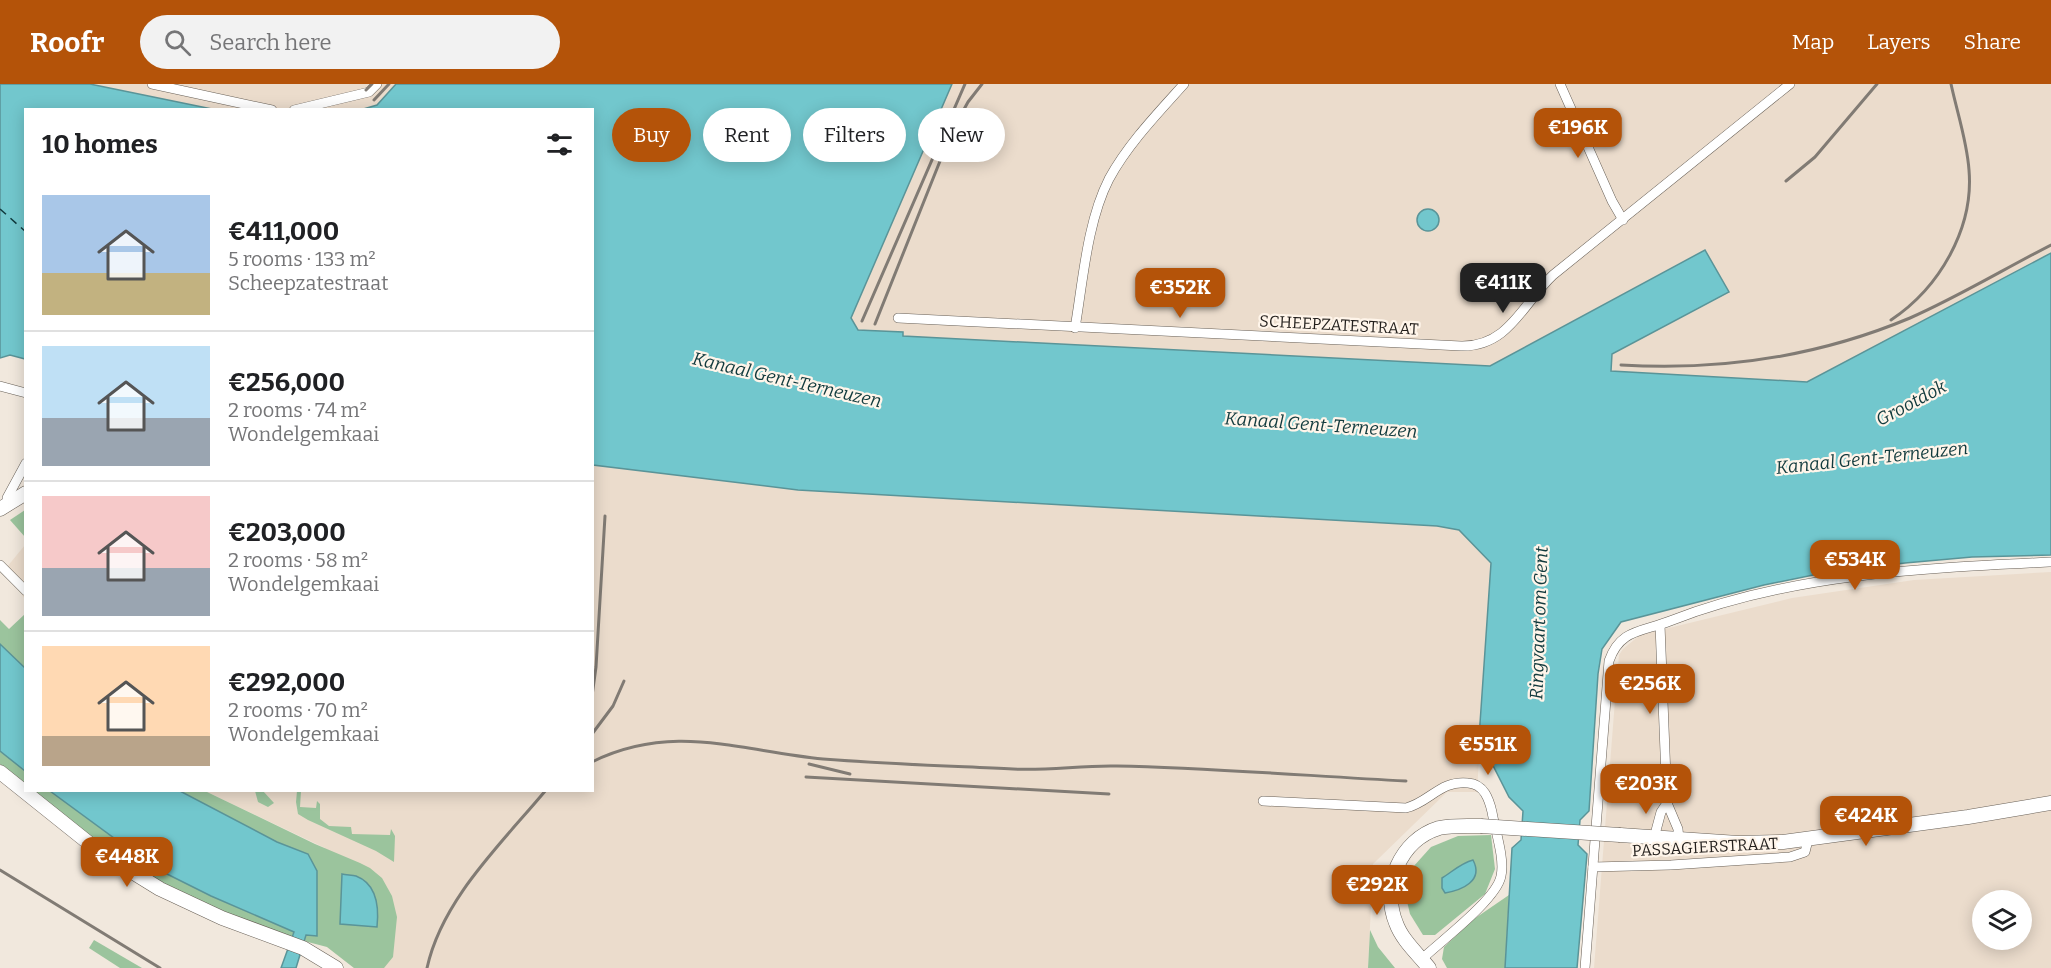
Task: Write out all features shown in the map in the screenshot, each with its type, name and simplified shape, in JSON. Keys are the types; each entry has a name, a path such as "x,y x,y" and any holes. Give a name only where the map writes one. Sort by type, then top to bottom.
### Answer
{"main road":[{"path":"5,506 24,494"},
{"path":"0,772 24,792"},
{"path":"24,792 66,826 132,872 190,904 296,946 336,968"},
{"path":"1425,963 1401,934 1393,916 1390,893 1395,870 1410,846 1429,832 1454,826 1481,826 1679,840 1760,843 1808,840 2051,803"}],"street":[{"path":"152,84 263,108"},
{"path":"303,108 369,93 377,84"},
{"path":"1075,328 1093,223 1109,179 1137,138 1184,84"},
{"path":"1560,84 1612,201 1623,220"},
{"name":"SCHEEPZATESTRAAT","path":"898,318 1461,346 1480,345 1509,328 1542,285 1790,84"},
{"path":"0,386 24,392"},
{"path":"5,506 24,467"},
{"path":"1585,968 1609,661 1614,647 1623,639 1634,632 1719,604 1794,587 1941,567 2051,562"},
{"path":"0,565 24,589"},
{"path":"1660,625 1666,803 1678,829 1679,840"},
{"path":"1263,801 1406,808 1423,801 1443,786 1451,783 1467,783 1480,787 1485,792 1490,802 1502,865 1502,877 1492,895 1425,963"},
{"path":"1654,838 1661,812 1666,803"},
{"name":"PASSAGIERSTRAAT","path":"1593,867 1633,867 1790,857 1805,852 1808,840"}],"shaded area":[{"path":"90,84 396,84 377,105 367,108 207,108"},
{"path":"952,84 2051,84 2051,253 1807,382 1611,371 1612,354 1729,293 1704,250 1490,366 902,336 902,332 857,330 851,318 918,162 1005,162 1005,108 942,108"},
{"path":"594,465 798,490 1437,526 1459,530 1491,563 1477,792 1447,792 1373,864 1368,968 354,968 327,947 325,848 207,792 594,792"},
{"path":"24,546 24,598 19,591 7,567"},
{"path":"2051,572 2051,968 1594,968 1619,655 1640,635 1792,598 1914,580"}],"green space":[{"path":"24,511 24,536 10,520"},
{"path":"24,615 24,667 0,644 0,620 9,629"},
{"path":"0,751 24,770 24,786 0,764"},
{"path":"31,792 51,792 155,868 211,896 294,932 291,938 209,906 161,883"},
{"path":"182,792 207,792 360,863 382,878 392,896 397,917 393,957 384,968 354,968 327,947 304,941 306,935 317,935 308,854 277,842"},
{"path":"255,792 264,792 274,803 268,807 258,802"},
{"path":"297,792 301,792 300,807 316,808 317,801 320,804 320,819 329,826 351,827 352,834 390,835 391,829 395,836 394,862 298,814"},
{"path":"1491,835 1495,869 1485,894 1435,935 1423,935 1410,914 1406,897 1413,867 1431,847 1458,836"},
{"path":"1509,895 1505,968 1447,968 1442,959 1444,947 1474,919"},
{"path":"1370,930 1378,947 1395,968 1368,968"},
{"path":"94,940 142,968 120,968 89,948"}],"water":[{"path":"0,84 90,84 207,108 24,108 24,359 10,355 0,358"},
{"path":"396,84 952,84 942,108 918,108 918,162 851,318 858,330 903,332 903,336 1490,366 1705,250 1729,292 1612,354 1611,371 1807,382 2051,253 2051,555 1972,557 1823,573 1764,585 1621,622 1602,649 1598,674 1589,811 1580,820 1578,845 1587,854 1577,968 1505,968 1512,848 1521,840 1523,811 1509,797 1479,738 1491,563 1459,530 1437,526 798,490 594,465 594,108 367,108 377,105"},
{"path":"1424,209 1432,209 1439,216 1439,224 1432,231 1424,231 1417,224 1417,216"},
{"path":"0,644 24,667 24,770 0,751"},
{"path":"51,792 182,792 277,842 308,854 317,871 317,936 306,935 296,968 281,968 294,932 211,896 155,868"},
{"path":"1473,860 1476,874 1470,883 1458,890 1445,893 1442,888 1442,878"},
{"path":"342,874 356,876 363,880 372,891 378,912 377,927 340,924"}],"ferry route":[{"path":"0,209 24,230"}],"railway":[{"path":"366,90 372,84"},
{"path":"374,100 389,84"},
{"path":"862,321 965,84"},
{"path":"875,324 952,131 968,102 982,84"},
{"path":"1786,181 1815,157 1877,84"},
{"path":"1891,320 1908,307 1938,274 1950,255 1966,214 1969,192 1968,159 1951,84"},
{"path":"1621,365 1695,366 1732,363 1804,352 1840,343 1928,310 2051,245"},
{"path":"594,682 605,516"},
{"path":"594,731 613,706 624,681"},
{"path":"594,761 622,750 679,741 707,742 823,759 894,764 1026,769 1153,767 1406,781"},
{"path":"809,764 850,774"},
{"path":"806,777 1109,794"},
{"path":"427,968 435,943 460,895 493,851 544,792"},
{"path":"0,870 160,968"}],"water label":[{"name":"Kanaal Gent-Terneuzen","path":"787,380"},
{"name":"Grootdok","path":"1911,403"},
{"name":"Kanaal Gent-Terneuzen","path":"1321,425"},
{"name":"Kanaal Gent-Terneuzen","path":"1872,458"},
{"name":"Ringvaart om Gent","path":"1539,623"}]}
